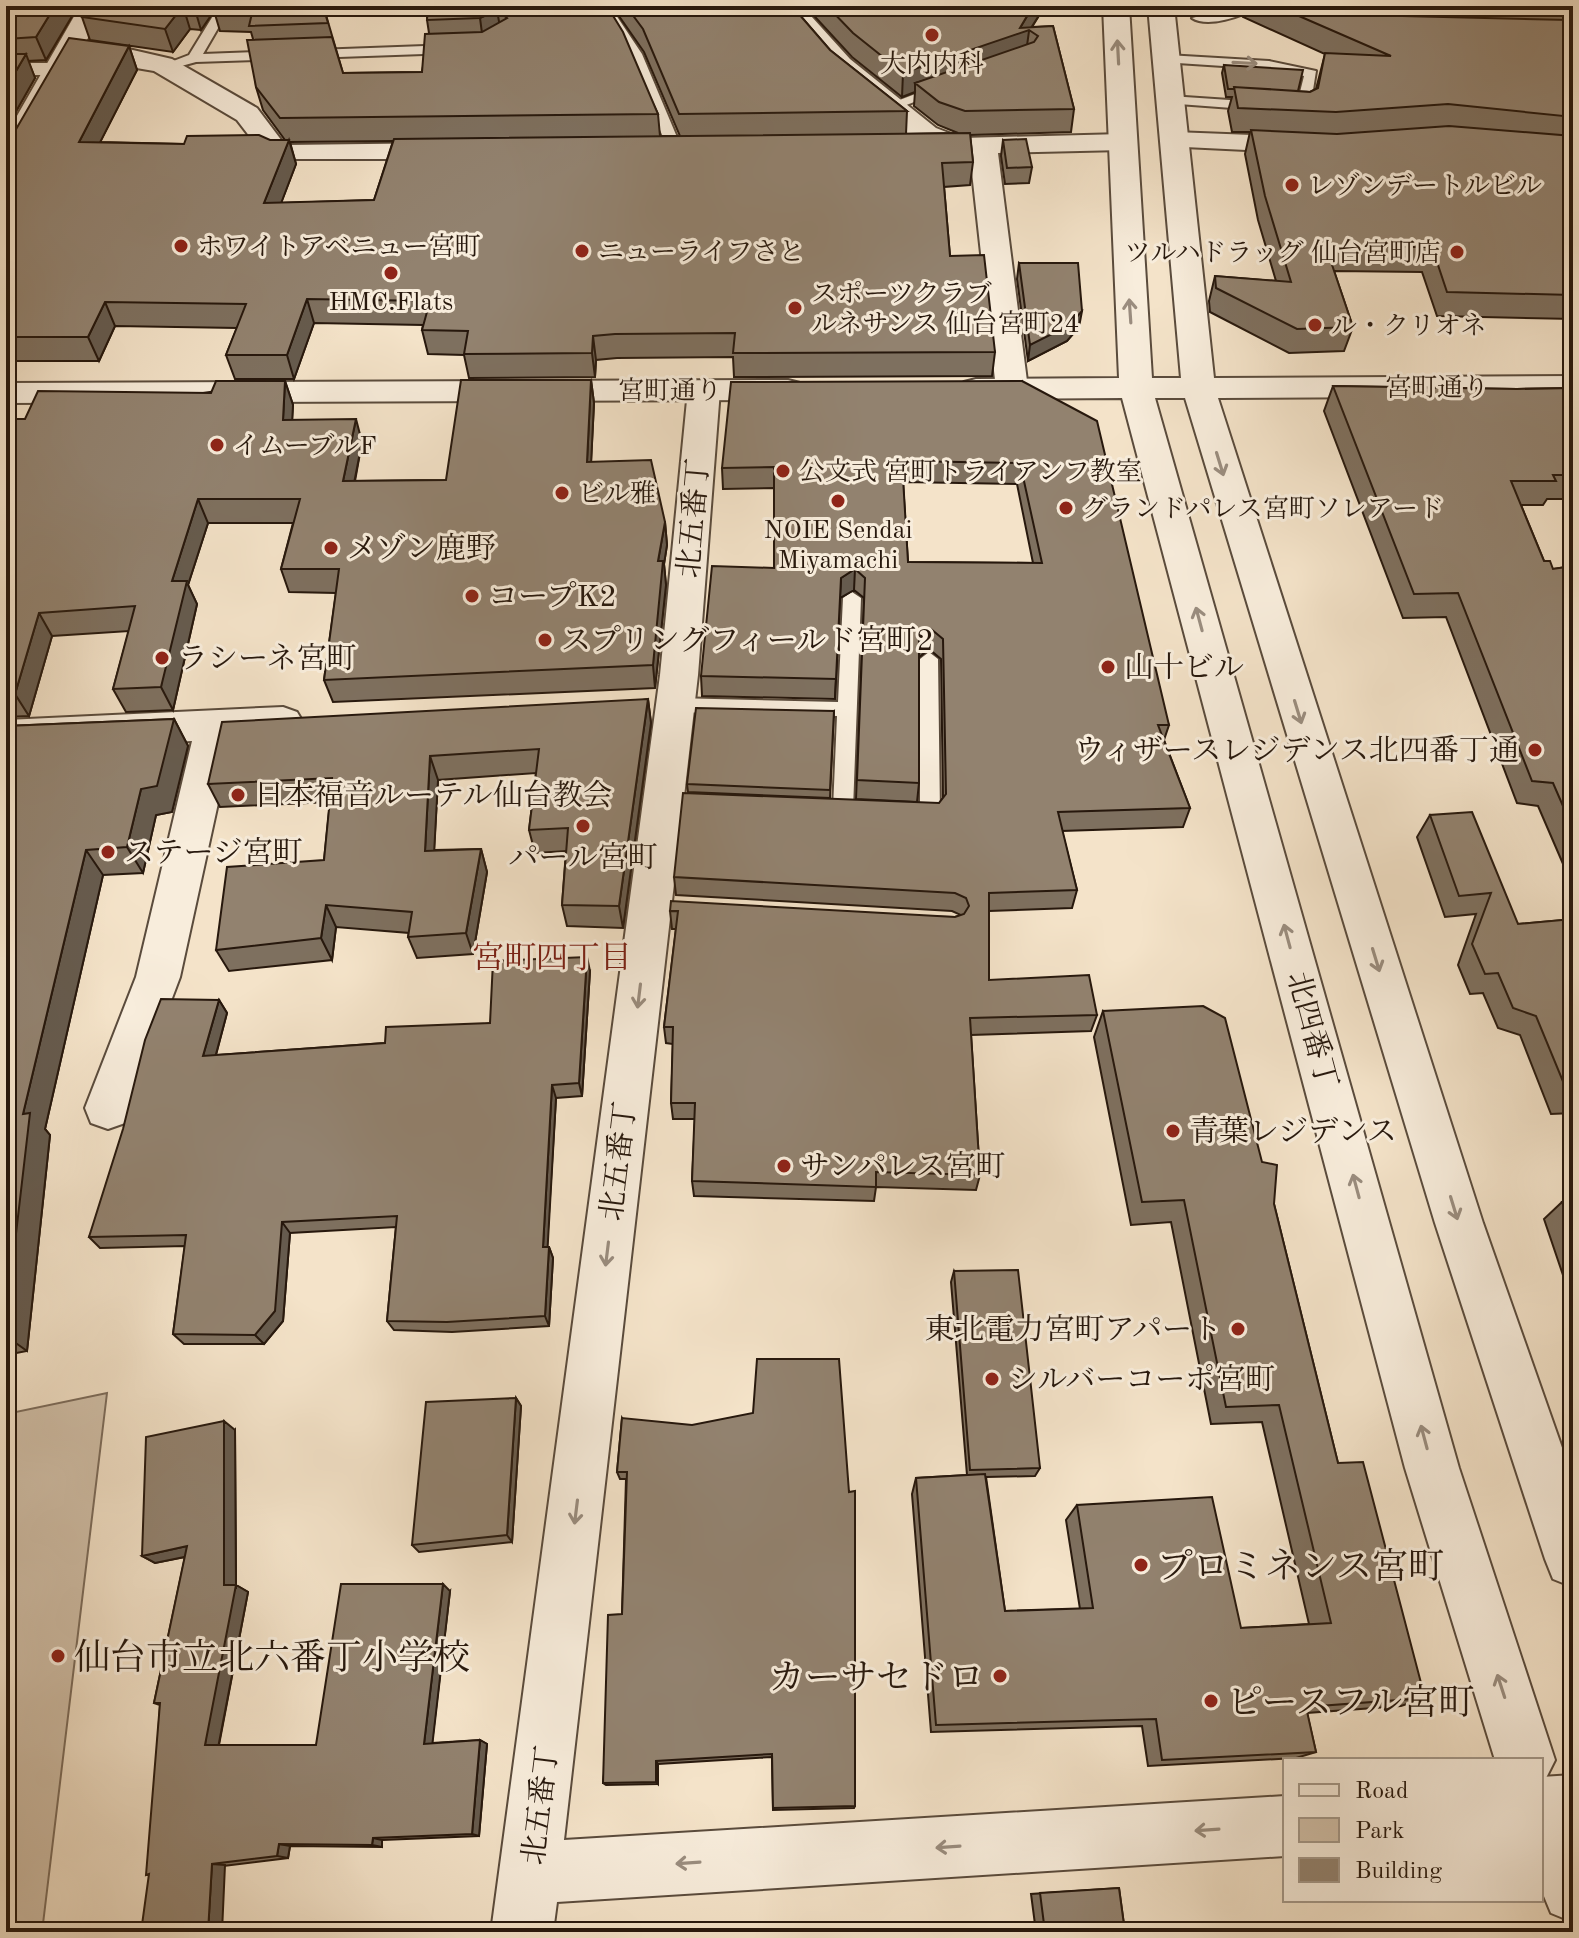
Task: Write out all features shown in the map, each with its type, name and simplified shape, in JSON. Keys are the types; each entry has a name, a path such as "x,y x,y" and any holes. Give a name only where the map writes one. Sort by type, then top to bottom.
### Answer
{"street":[{"path":"6,159 93,6"},
{"path":"788,6 841,65 926,134 971,146"},
{"name":"北四番丁","path":"1116,6 1125,235 1136,389 1432,1468 1524,1758"},
{"path":"1161,6 1199,389 1449,1193 1573,1559"},
{"path":"6,69 111,53 168,68 247,114 277,153 479,151"},
{"path":"1174,140 1329,147"},
{"path":"896,147 1123,142"},
{"path":"971,146 1012,389"},
{"path":"661,150 707,149"},
{"name":"宮町通り","path":"951,389 1573,386"},
{"name":"北五番丁","path":"522,1932 658,907 670,802 659,706 704,390"},
{"name":"宮町通り","path":"6,393 812,390"},
{"path":"6,735 326,721"},
{"path":"108,1108 158,977 215,726"},
{"path":"1543,1809 1573,1805"},
{"path":"1543,1814 1573,1891"},
{"path":"532,1873 1283,1826"}],"lane":[{"path":"194,58 225,6"},
{"path":"604,6 635,54 661,150"},
{"path":"1198,18 1232,14 1251,6"},
{"path":"168,68 194,58 471,49"},
{"path":"1167,59 1269,65 1311,74 1303,109 1170,100"},
{"path":"891,106 951,85"},
{"path":"843,809 852,598"},
{"path":"886,811 930,813 929,659"},
{"path":"659,706 847,709"}],"green space":[{"path":"107,1393 42,1932 6,1932 6,1414"}],"building":[{"path":"6,6 55,6 36,37 6,39"},
{"path":"88,6 183,6 165,29 82,17"},
{"path":"214,6 323,6 328,23 249,26 253,9"},
{"path":"428,6 607,6 623,32 658,114 280,118 256,87 247,40 332,37 343,73 422,72 425,34 482,32 507,18 497,10 480,18 427,20"},
{"path":"626,6 792,6 830,50 907,111 679,114 643,29"},
{"path":"827,6 1033,6 1020,28 1053,26 1074,109 965,111 939,102 915,83 1034,42 1038,36 1029,30 903,73 853,33"},
{"path":"1276,6 1402,6 1399,8 1403,16 1573,18 1573,117 1448,104 1336,112 1238,108 1234,87 1310,92 1318,88 1325,53 1391,56"},
{"path":"69,38 129,46 79,142 184,144 187,136 259,135 270,140 289,140 264,203 374,200 394,139 970,133 973,162 942,163 950,256 984,255 995,352 733,353 735,333 593,336 592,353 464,354 468,331 422,330 430,301 307,299 287,355 226,355 246,304 105,302 88,337 6,337 6,143"},
{"path":"6,54 26,54 6,88"},
{"path":"1224,65 1303,70 1298,91 1228,89"},
{"path":"1449,126 1573,136 1573,295 1447,292 1432,247 1326,247 1353,327 1297,329 1216,288 1215,276 1291,282 1265,196 1251,130 1337,134"},
{"path":"1026,139 1032,167 1007,168 1003,140"},
{"path":"1019,263 1078,263 1082,311 1070,325 1030,345"},
{"path":"461,380 591,380 587,462 651,460 665,522 658,561 663,561 653,665 324,680 339,569 281,569 300,499 198,499 172,581 187,581 161,687 113,689 135,606 39,613 15,694 6,694 6,419 25,419 38,391 211,393 216,381 285,381 283,420 356,419 343,481 446,480"},
{"path":"1022,381 1097,421 1169,725 1158,725 1190,808 1058,812 1077,890 989,893 989,980 1089,975 1097,1015 970,1018 980,1175 876,1172 876,1187 692,1181 695,1103 671,1103 673,1027 664,1027 678,911 670,911 671,901 955,917 964,914 969,906 966,898 955,893 674,877 683,793 939,803 946,794 943,639 931,629 919,639 919,783 857,780 865,578 855,569 841,578 836,679 701,676 712,566 774,568 774,467 722,468 731,382","holes":["902,461 1020,463 1042,563 908,562"]},
{"path":"1333,386 1573,388 1573,475 1553,475 1556,481 1511,481 1544,561 1550,561 1553,569 1573,566 1573,829 1553,783 1532,781 1458,593 1414,594"},
{"path":"648,699 619,906 562,905 568,828 529,830 539,749 430,756 425,851 481,849 466,933 408,937 412,912 326,905 321,938 216,950 227,867 324,860 332,778 208,784 222,722"},
{"path":"696,708 834,711 830,790 687,784"},
{"path":"174,719 157,786 141,789 127,847 86,850 23,1114 30,1113 6,1320 6,726"},
{"path":"1472,812 1518,924 1573,919 1573,1096 1569,1096 1536,1016 1513,1008 1498,973 1485,974 1472,944 1491,893 1459,896 1430,815"},
{"path":"587,957 579,1083 552,1085 543,1247 549,1247 545,1316 447,1322 387,1321 397,1216 282,1222 275,1311 255,1335 173,1334 186,1235 89,1237 123,1129 145,1040 161,999 219,1000 203,1056 385,1043 386,1027 490,1023 493,961"},
{"path":"1203,1006 1225,1018 1262,1162 1277,1165 1274,1204 1338,1463 1363,1462 1425,1698 1306,1707 1316,1752 1162,1760 1156,1719 936,1725 916,1478 985,1474 1005,1611 1093,1608 1077,1505 1212,1497 1241,1628 1331,1623 1279,1405 1226,1407 1184,1200 1142,1202 1103,1011"},
{"path":"1573,1201 1573,1233 1562,1202"},
{"name":"シルバーコーポ宮町","path":"1018,1270 1040,1468 970,1470 954,1271"},
{"path":"757,1359 839,1359 849,1492 855,1491 855,1806 773,1808 772,1754 656,1761 656,1782 603,1783 608,1615 622,1614 627,1472 617,1472 622,1418 692,1425 753,1413"},
{"path":"516,1398 507,1535 412,1545 426,1402"},
{"path":"224,1421 224,1585 236,1585 205,1745 316,1745 341,1584 443,1584 424,1744 480,1740 472,1834 373,1838 372,1845 279,1844 277,1856 212,1864 208,1932 141,1932 149,1874 146,1875 160,1703 154,1703 187,1546 142,1556 146,1437"},
{"path":"1119,1888 1125,1932 1045,1932 1040,1893"}],"place":[{"name":"大内内科","path":"932,35"},
{"name":"レゾンデートルビル","path":"1292,185"},
{"name":"ホワイトアベニュー宮町","path":"181,246"},
{"name":"ニューライフさと","path":"582,251"},
{"name":"ツルハドラッグ 仙台宮町店","path":"1457,252"},
{"name":"HMC.Flats","path":"391,273"},
{"name":"スポーツクラブ ルネサンス 仙台宮町24","path":"795,308"},
{"name":"ル・クリオネ","path":"1315,325"},
{"name":"イムーブルF","path":"217,445"},
{"name":"公文式 宮町トライアンフ教室","path":"783,471"},
{"name":"ビル雅","path":"562,493"},
{"name":"NOIE Sendai Miyamachi","path":"838,501"},
{"name":"グランドパレス宮町ソレアード","path":"1066,508"},
{"name":"メゾン鹿野","path":"331,548"},
{"name":"コープK2","path":"472,596"},
{"name":"スプリングフィールド宮町2","path":"545,640"},
{"name":"ラシーネ宮町","path":"162,658"},
{"name":"山十ビル","path":"1108,667"},
{"name":"ウィザースレジデンス北四番丁通","path":"1535,750"},
{"name":"日本福音ルーテル仙台教会","path":"238,795"},
{"name":"パール宮町","path":"583,826"},
{"name":"ステージ宮町","path":"108,852"},
{"name":"青葉レジデンス","path":"1173,1131"},
{"name":"サンパレス宮町","path":"784,1166"},
{"name":"東北電力宮町アパート","path":"1238,1329"},
{"name":"シルバーコーポ宮町","path":"992,1379"},
{"name":"プロミネンス宮町","path":"1141,1565"},
{"name":"仙台市立北六番丁小学校","path":"58,1656"},
{"name":"カーサセドロ","path":"1000,1676"},
{"name":"ピースフル宮町","path":"1211,1701"}],"district":[{"name":"宮町四丁目","path":"552,957"}]}
